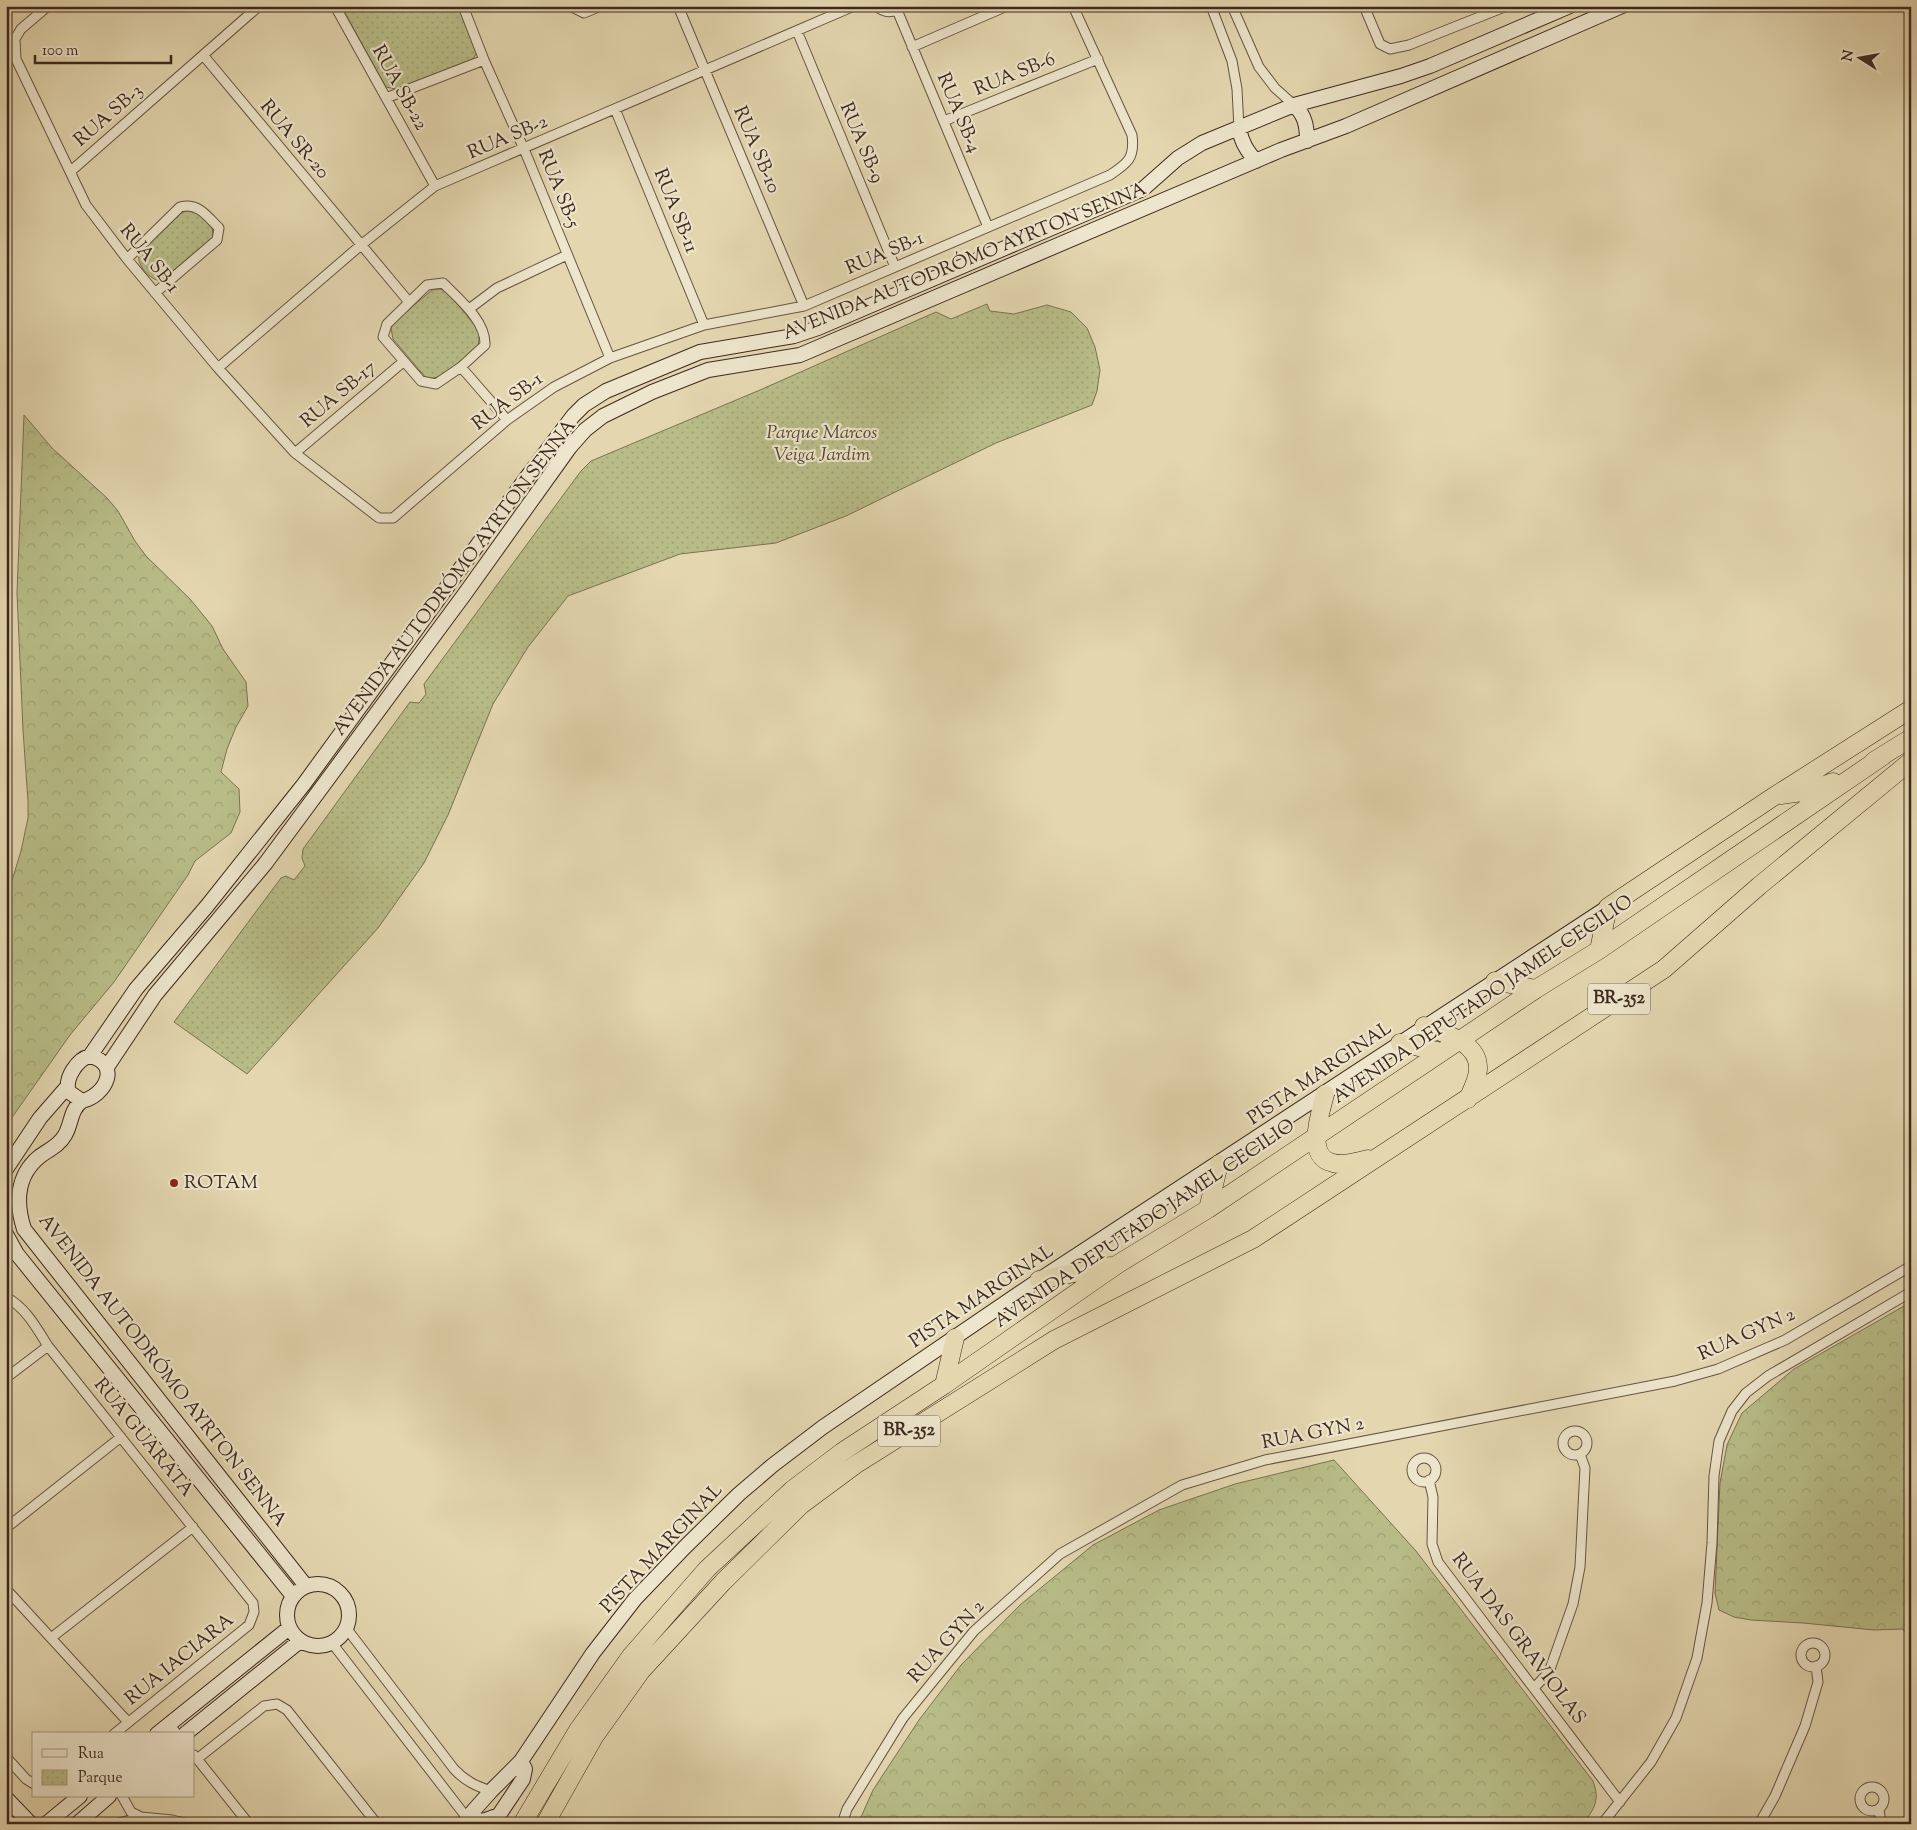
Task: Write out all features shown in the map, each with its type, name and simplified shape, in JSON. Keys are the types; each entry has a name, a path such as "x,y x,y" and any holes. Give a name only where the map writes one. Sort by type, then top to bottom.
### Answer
{"highway":[{"path":"1599,950 1608,907 1773,796 1911,709"},
{"name":"BR-352","path":"1883,756 1911,738"},
{"path":"1773,796 1809,791 1826,786 1883,756"},
{"name":"AVENIDA DEPUTADO JAMEL CECILIO","path":"523,1820 578,1730 631,1656 707,1569 792,1490 842,1452 944,1385 1118,1264 1208,1209 1536,989 1599,950 1883,756"},
{"name":"BR-352","path":"545,1824 594,1737 641,1671 723,1582 801,1505 855,1465 1054,1340 1253,1239 1664,969 1759,886 1911,761"},
{"path":"1495,981 1536,989"},
{"path":"1424,1026 1460,1040 1471,1050 1478,1067 1477,1076 1468,1099"},
{"path":"1400,1043 1442,1052"},
{"path":"1325,1094 1315,1136 1318,1152 1333,1164 1344,1164 1376,1158"},
{"path":"1208,1209 1219,1164"},
{"path":"1039,1280 1118,1264"},
{"path":"944,1385 955,1338"}],"street":[{"name":"RUA SB-1","path":"48,6 22,29 15,39 16,59 86,205 127,259 218,368 295,453 378,518 393,518 507,420 554,387 610,358 704,325 804,306 1110,175 1126,164 1134,150 1132,135 1074,6"},
{"name":"RUA SB-3","path":"71,171 259,6"},
{"name":"RUA SB-22","path":"335,6 435,186"},
{"name":"RUA SB-5","path":"463,6 610,358"},
{"path":"570,6 584,13 601,6"},
{"name":"RUA SB-10","path":"678,6 804,306"},
{"name":"RUA SB-2","path":"218,368 361,245 435,186 616,110 854,6"},
{"path":"876,6 884,11 900,8"},
{"path":"912,46 1007,6"},
{"path":"1211,6 1232,61 1237,89 1238,129 1241,140 1247,151 1256,161"},
{"path":"1232,6 1259,67 1276,88 1301,111 1307,141"},
{"path":"1364,6 1380,44 1390,49 1408,45 1507,6"},
{"name":"AVENIDA AUTODRÓMO AYRTON SENNA","path":"6,1170 40,1118 67,1087 72,1072 86,1057 90,1056 136,989 207,906 304,784 573,416 584,404 606,391 700,352 794,336 818,328 1143,189 1178,158 1202,143 1294,105 1401,76 1430,66 1570,6"},
{"name":"AVENIDA AUTODRÓMO AYRTON SENNA","path":"306,1586 24,1229 19,1213 18,1195 25,1174 37,1159 59,1143 66,1134 75,1106 82,1101 92,1099 101,1090 107,1078 107,1067 155,995 265,864 464,595 570,447 585,430 603,416 652,392 708,370 800,355 1256,161 1346,126 1622,6"},
{"name":"RUA SB-4","path":"900,8 912,46 988,227"},
{"name":"RUA SB-9","path":"797,31 895,267"},
{"name":"RUA SR-20","path":"203,55 409,302"},
{"name":"RUA SB-6","path":"944,121 1098,59"},
{"path":"386,98 484,60"},
{"name":"RUA SB-11","path":"616,110 704,325"},
{"path":"127,259 180,207 185,205 199,208 219,228 217,240 155,293"},
{"path":"469,309 497,288 567,255"},
{"path":"443,283 469,309 486,335 485,345 461,367 436,384 421,382 383,337 387,324 427,285 443,283"},
{"name":"RUA SB-17","path":"295,453 403,362"},
{"path":"461,367 507,420"},
{"path":"451,583 464,595"},
{"name":"PISTA MARGINAL","path":"466,1821 491,1791 521,1761 599,1646 635,1599 691,1540 739,1494 787,1454 823,1427 1039,1280 1219,1164 1424,1026 1608,907"},
{"path":"90,1056 97,1058 107,1067"},
{"path":"67,1087 72,1096 82,1101"},
{"name":"AVENIDA AUTODRÓMO AYRTON SENNA","path":"6,1234 17,1254 293,1596"},
{"name":"RUA GYN 2","path":"842,1824 847,1808 903,1718 974,1631 1060,1554 1182,1486 1265,1460 1674,1381 1718,1369 1785,1340 1911,1266"},
{"path":"1602,1824 1651,1762 1676,1718 1697,1658 1707,1603 1712,1543 1714,1476 1719,1441 1732,1411 1746,1393 1768,1376 1911,1292"},
{"name":"RUA GUARATA","path":"6,1297 18,1304 28,1315 48,1346 253,1603"},
{"path":"6,1378 48,1346"},
{"path":"6,1528 121,1437"},
{"path":"1534,1688 1549,1672 1573,1604 1580,1567 1585,1468 1580,1454"},
{"name":"RUA DAS GRAVIOLAS","path":"1429,1480 1434,1497 1432,1544 1438,1562 1620,1802"},
{"path":"51,1638 193,1527"},
{"path":"328,1585 337,1590 349,1607 350,1618 347,1629 341,1637 332,1643 316,1646 300,1641 290,1628 287,1611 293,1596 306,1586 328,1585"},
{"path":"6,1589 128,1722"},
{"name":"RUA IACIARA","path":"116,1732 249,1625 254,1612 253,1603"},
{"path":"173,1729 290,1628"},
{"path":"347,1629 454,1769 462,1778 473,1785 491,1791"},
{"path":"187,1732 300,1641"},
{"path":"332,1643 466,1821 483,1821 499,1815 523,1779 525,1769 521,1761"},
{"path":"1759,1824 1775,1796 1805,1726 1818,1682 1816,1666"},
{"path":"249,1824 195,1757 264,1706 277,1704 287,1710 378,1824"},
{"path":"6,1757 30,1782"},
{"path":"6,1798 31,1824"},
{"path":"46,1824 78,1798"},
{"path":"77,1824 107,1798"},
{"path":"123,1798 131,1812 141,1817"},
{"path":"1879,1809 1881,1824"},
{"path":"115,1824 141,1817 172,1820 189,1824"}],"green space":[{"path":"341,6 460,6 477,52 473,59 396,89 386,87"},
{"path":"186,211 199,212 212,226 213,237 161,281 152,278 142,267 139,254 180,214"},
{"path":"440,289 447,291 480,332 478,346 446,372 433,378 426,378 393,339 391,329 393,323 432,290"},
{"name":"Parque Marcos Veiga Jardim","path":"987,304 990,311 1014,314 1047,305 1071,312 1087,328 1095,347 1100,370 1097,391 1092,405 996,443 846,516 776,543 680,554 568,596 528,647 493,704 448,815 424,863 378,928 247,1074 174,1022 281,878 286,876 294,880 305,866 302,858 303,849 410,702 419,703 426,694 424,684 581,471 591,461 760,390 936,312 951,319"},
{"path":"24,415 52,448 107,498 118,511 146,556 190,599 212,626 223,649 246,682 248,706 236,727 227,749 221,772 239,789 240,812 231,833 195,861 188,875 114,982 70,1035 6,1126 6,900 21,851 28,818 17,593"},
{"path":"1911,1302 1911,1641 1903,1629 1874,1630 1751,1620 1734,1617 1719,1610 1715,1593 1720,1483 1727,1445 1742,1413 1794,1369"},
{"path":"1334,1460 1416,1551 1593,1781 1596,1793 1595,1804 1583,1824 858,1824 873,1790 919,1720 961,1665 1020,1605 1093,1545 1159,1510 1235,1484"}],"place":[{"name":"ROTAM","path":"174,1183"}]}
